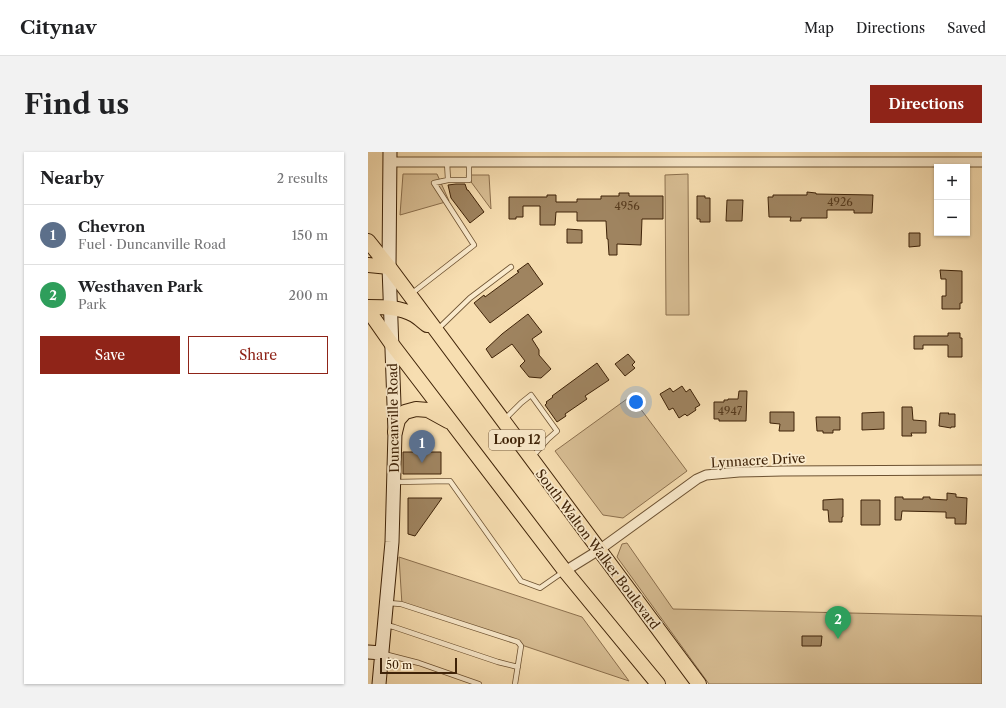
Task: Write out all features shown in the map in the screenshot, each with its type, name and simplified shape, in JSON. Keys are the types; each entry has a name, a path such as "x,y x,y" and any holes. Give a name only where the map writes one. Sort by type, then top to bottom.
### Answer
{"main road":[{"name":"Duncanville Road","path":"379,678 392,542 394,482 389,267 390,157"},
{"name":"South Walton Walker Boulevard","path":"368,241 389,267 699,684"},
{"path":"368,265 389,267"},
{"path":"368,307 390,307 402,310 414,315 436,331"},
{"name":"Loop 12","path":"368,310 391,343 565,571 658,684"},
{"path":"394,432 398,420 405,412 416,409 428,410 453,423"},
{"path":"368,652 382,653"}],"street":[{"path":"390,157 447,162 982,162"},
{"name":"Lynnacre Drive","path":"565,571 599,550 697,479 706,475 738,472 782,471 982,470"}],"lane":[{"path":"447,162 448,180"},
{"path":"409,295 474,245 434,183 448,180 469,180 469,162"},
{"path":"436,331 470,298 511,267"},
{"path":"503,421 531,395 556,431 531,458"},
{"path":"394,482 450,481 521,581 540,588 565,571"},
{"path":"386,603 400,604 516,641 521,646 515,684"},
{"path":"384,625 498,662 518,667"},
{"path":"382,653 418,663 479,684"}],"shaded area":[{"path":"403,174 437,174 449,201 400,215"},
{"path":"688,174 689,315 666,315 665,175"},
{"path":"466,175 489,175 491,209"},
{"path":"631,396 687,471 623,518 603,515 555,451"},
{"path":"627,543 673,609 982,616 982,684 709,684 617,557 622,544"},
{"path":"399,557 582,617 629,681 402,605"}],"building":[{"path":"465,184 467,190 484,212 470,223 451,198 448,185"},
{"path":"807,192 816,194 873,195 872,213 854,213 854,210 827,210 827,218 801,218 801,221 790,221 791,217 769,217 768,197 773,197 773,195 807,195"},
{"path":"619,193 629,193 629,196 663,196 663,219 642,219 641,245 617,244 617,255 609,255 606,221 577,221 577,212 556,212 555,225 540,225 540,206 523,206 523,217 509,219 509,197 547,197 547,195 556,195 556,202 577,202 577,199 601,199 601,196 619,196"},
{"path":"697,196 705,196 705,198 710,198 710,222 700,222 700,219 697,219"},
{"path":"727,200 743,200 742,221 726,221"},
{"path":"567,229 582,230 582,243 567,243"},
{"path":"909,233 920,233 920,246 909,247"},
{"path":"528,263 543,284 490,323 474,303 484,295 485,297 519,272 517,271"},
{"path":"940,270 962,271 962,303 960,303 960,309 942,309 942,296 946,296 946,279 941,279"},
{"path":"528,314 542,332 532,339 539,350 539,355 551,369 541,378 529,377 520,366 525,361 512,344 492,358 486,349 502,334"},
{"path":"948,333 960,333 960,338 962,338 962,357 948,357 948,345 923,345 923,349 914,349 914,336 948,336"},
{"path":"628,354 635,362 632,365 635,368 625,376 615,364"},
{"path":"597,363 609,380 585,396 587,399 565,414 566,416 557,422 545,405 547,403 546,402"},
{"path":"682,386 686,392 690,389 700,405 695,408 696,410 687,416 685,414 679,418 673,408 669,410 660,394 670,388 673,392"},
{"path":"739,391 747,391 746,421 719,421 719,419 714,419 714,402 724,402 724,400 728,399 738,399"},
{"path":"902,407 912,407 913,420 926,421 926,433 911,433 912,436 902,436"},
{"path":"770,412 794,412 794,431 779,431 780,424 770,423"},
{"path":"884,412 884,429 862,430 862,413"},
{"path":"940,413 955,414 955,427 951,428 939,426"},
{"path":"816,417 840,417 840,430 833,430 833,433 823,433 823,431 817,431"},
{"path":"403,452 441,452 441,474 403,474"},
{"path":"947,493 956,494 956,497 967,498 966,524 955,524 955,518 946,518 946,512 902,511 901,520 895,520 895,497 903,497 903,499 923,499 923,497 930,497 930,499 947,500"},
{"path":"408,498 442,498 415,536 408,534"},
{"path":"843,499 842,522 829,522 828,510 823,510 823,500"},
{"path":"861,500 880,500 880,525 861,525"},
{"path":"802,636 822,636 821,646 802,646"}],"place":[{"name":"Chevron","path":"422,463"},
{"name":"Westhaven Park","path":"838,639"}]}
